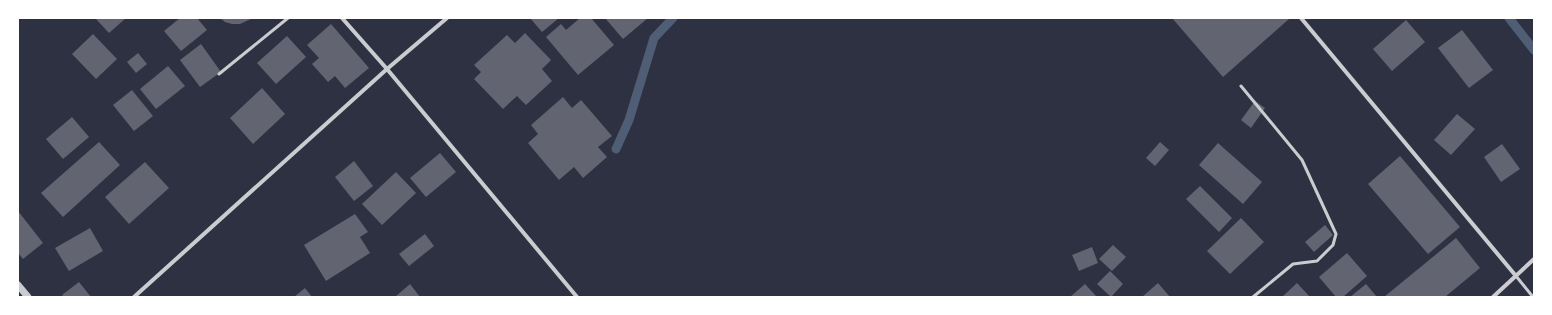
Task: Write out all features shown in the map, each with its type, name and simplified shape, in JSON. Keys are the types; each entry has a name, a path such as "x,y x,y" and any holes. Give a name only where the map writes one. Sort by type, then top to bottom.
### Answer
{"street":[{"path":"342,18 387,69 577,297"},
{"path":"134,297 387,69 447,18"},
{"path":"1301,18 1516,276"},
{"path":"1493,297 1534,259"},
{"path":"18,285 28,297"}],"lane":[{"path":"219,74 288,18"},
{"path":"1241,86 1302,160 1336,234 1333,245 1317,261 1293,264 1253,297"},
{"path":"1516,276 1533,297"}],"building":[{"path":"95,18 126,18 109,33"},
{"path":"180,18 197,18 207,30 181,51 164,31"},
{"path":"220,18 253,18 240,24 232,24 225,22"},
{"path":"530,18 559,18 542,32"},
{"path":"580,18 591,18 614,45 578,75 546,37 561,24 566,30"},
{"path":"605,18 648,18 623,39"},
{"path":"1172,18 1288,18 1289,19 1223,77"},
{"path":"1406,20 1425,42 1392,71 1373,49"},
{"path":"331,24 369,68 345,88 335,76 328,82 312,64 319,58 307,45"},
{"path":"1462,30 1493,70 1469,88 1438,48"},
{"path":"525,33 551,60 542,69 552,81 526,105 517,96 503,109 474,79 481,72 474,65 507,35 515,43"},
{"path":"93,34 117,59 96,79 72,54"},
{"path":"287,36 306,57 276,84 257,63"},
{"path":"201,44 221,72 200,87 180,60"},
{"path":"138,53 147,64 136,73 127,62"},
{"path":"168,66 185,86 156,109 140,89"},
{"path":"262,88 285,114 253,144 230,118"},
{"path":"132,90 153,116 134,131 113,105"},
{"path":"563,97 572,108 581,100 612,136 598,147 607,157 583,178 574,167 559,180 528,143 538,134 531,125"},
{"path":"1255,101 1265,108 1251,128 1241,120"},
{"path":"1457,114 1475,129 1451,155 1434,140"},
{"path":"72,117 89,137 63,159 46,139"},
{"path":"99,142 120,165 63,217 41,193"},
{"path":"1160,142 1169,150 1155,166 1146,158"},
{"path":"1218,143 1262,182 1243,204 1199,165"},
{"path":"1502,144 1520,169 1501,182 1484,157"},
{"path":"440,153 456,172 426,197 410,178"},
{"path":"1400,156 1460,227 1428,254 1368,184"},
{"path":"354,161 373,186 354,201 335,177"},
{"path":"145,162 169,188 129,224 105,197"},
{"path":"396,172 416,193 382,225 362,204"},
{"path":"1200,186 1232,218 1219,232 1186,199"},
{"path":"18,211 43,243 23,259 18,253"},
{"path":"355,214 368,232 360,237 370,253 326,281 304,245"},
{"path":"1241,218 1264,242 1230,274 1207,251"},
{"path":"1325,225 1333,235 1314,252 1305,242"},
{"path":"90,228 103,251 69,271 55,248"},
{"path":"425,234 434,246 409,266 399,254"},
{"path":"1456,238 1480,268 1445,297 1384,297"},
{"path":"1113,245 1126,257 1112,271 1099,259"},
{"path":"1092,247 1098,263 1079,271 1072,255"},
{"path":"1347,253 1367,276 1343,297 1336,297 1319,277"},
{"path":"1110,271 1123,284 1111,297 1097,284"},
{"path":"79,282 91,297 64,297 62,295"},
{"path":"1158,283 1170,297 1142,297"},
{"path":"1297,283 1310,297 1282,297"},
{"path":"410,284 420,297 395,297"},
{"path":"1085,284 1097,297 1070,297"},
{"path":"1366,284 1377,297 1350,297"},
{"path":"305,288 312,297 294,297"}],"waterway":[{"path":"616,149 629,120 654,38 673,18"},
{"path":"1509,18 1534,50"}]}
